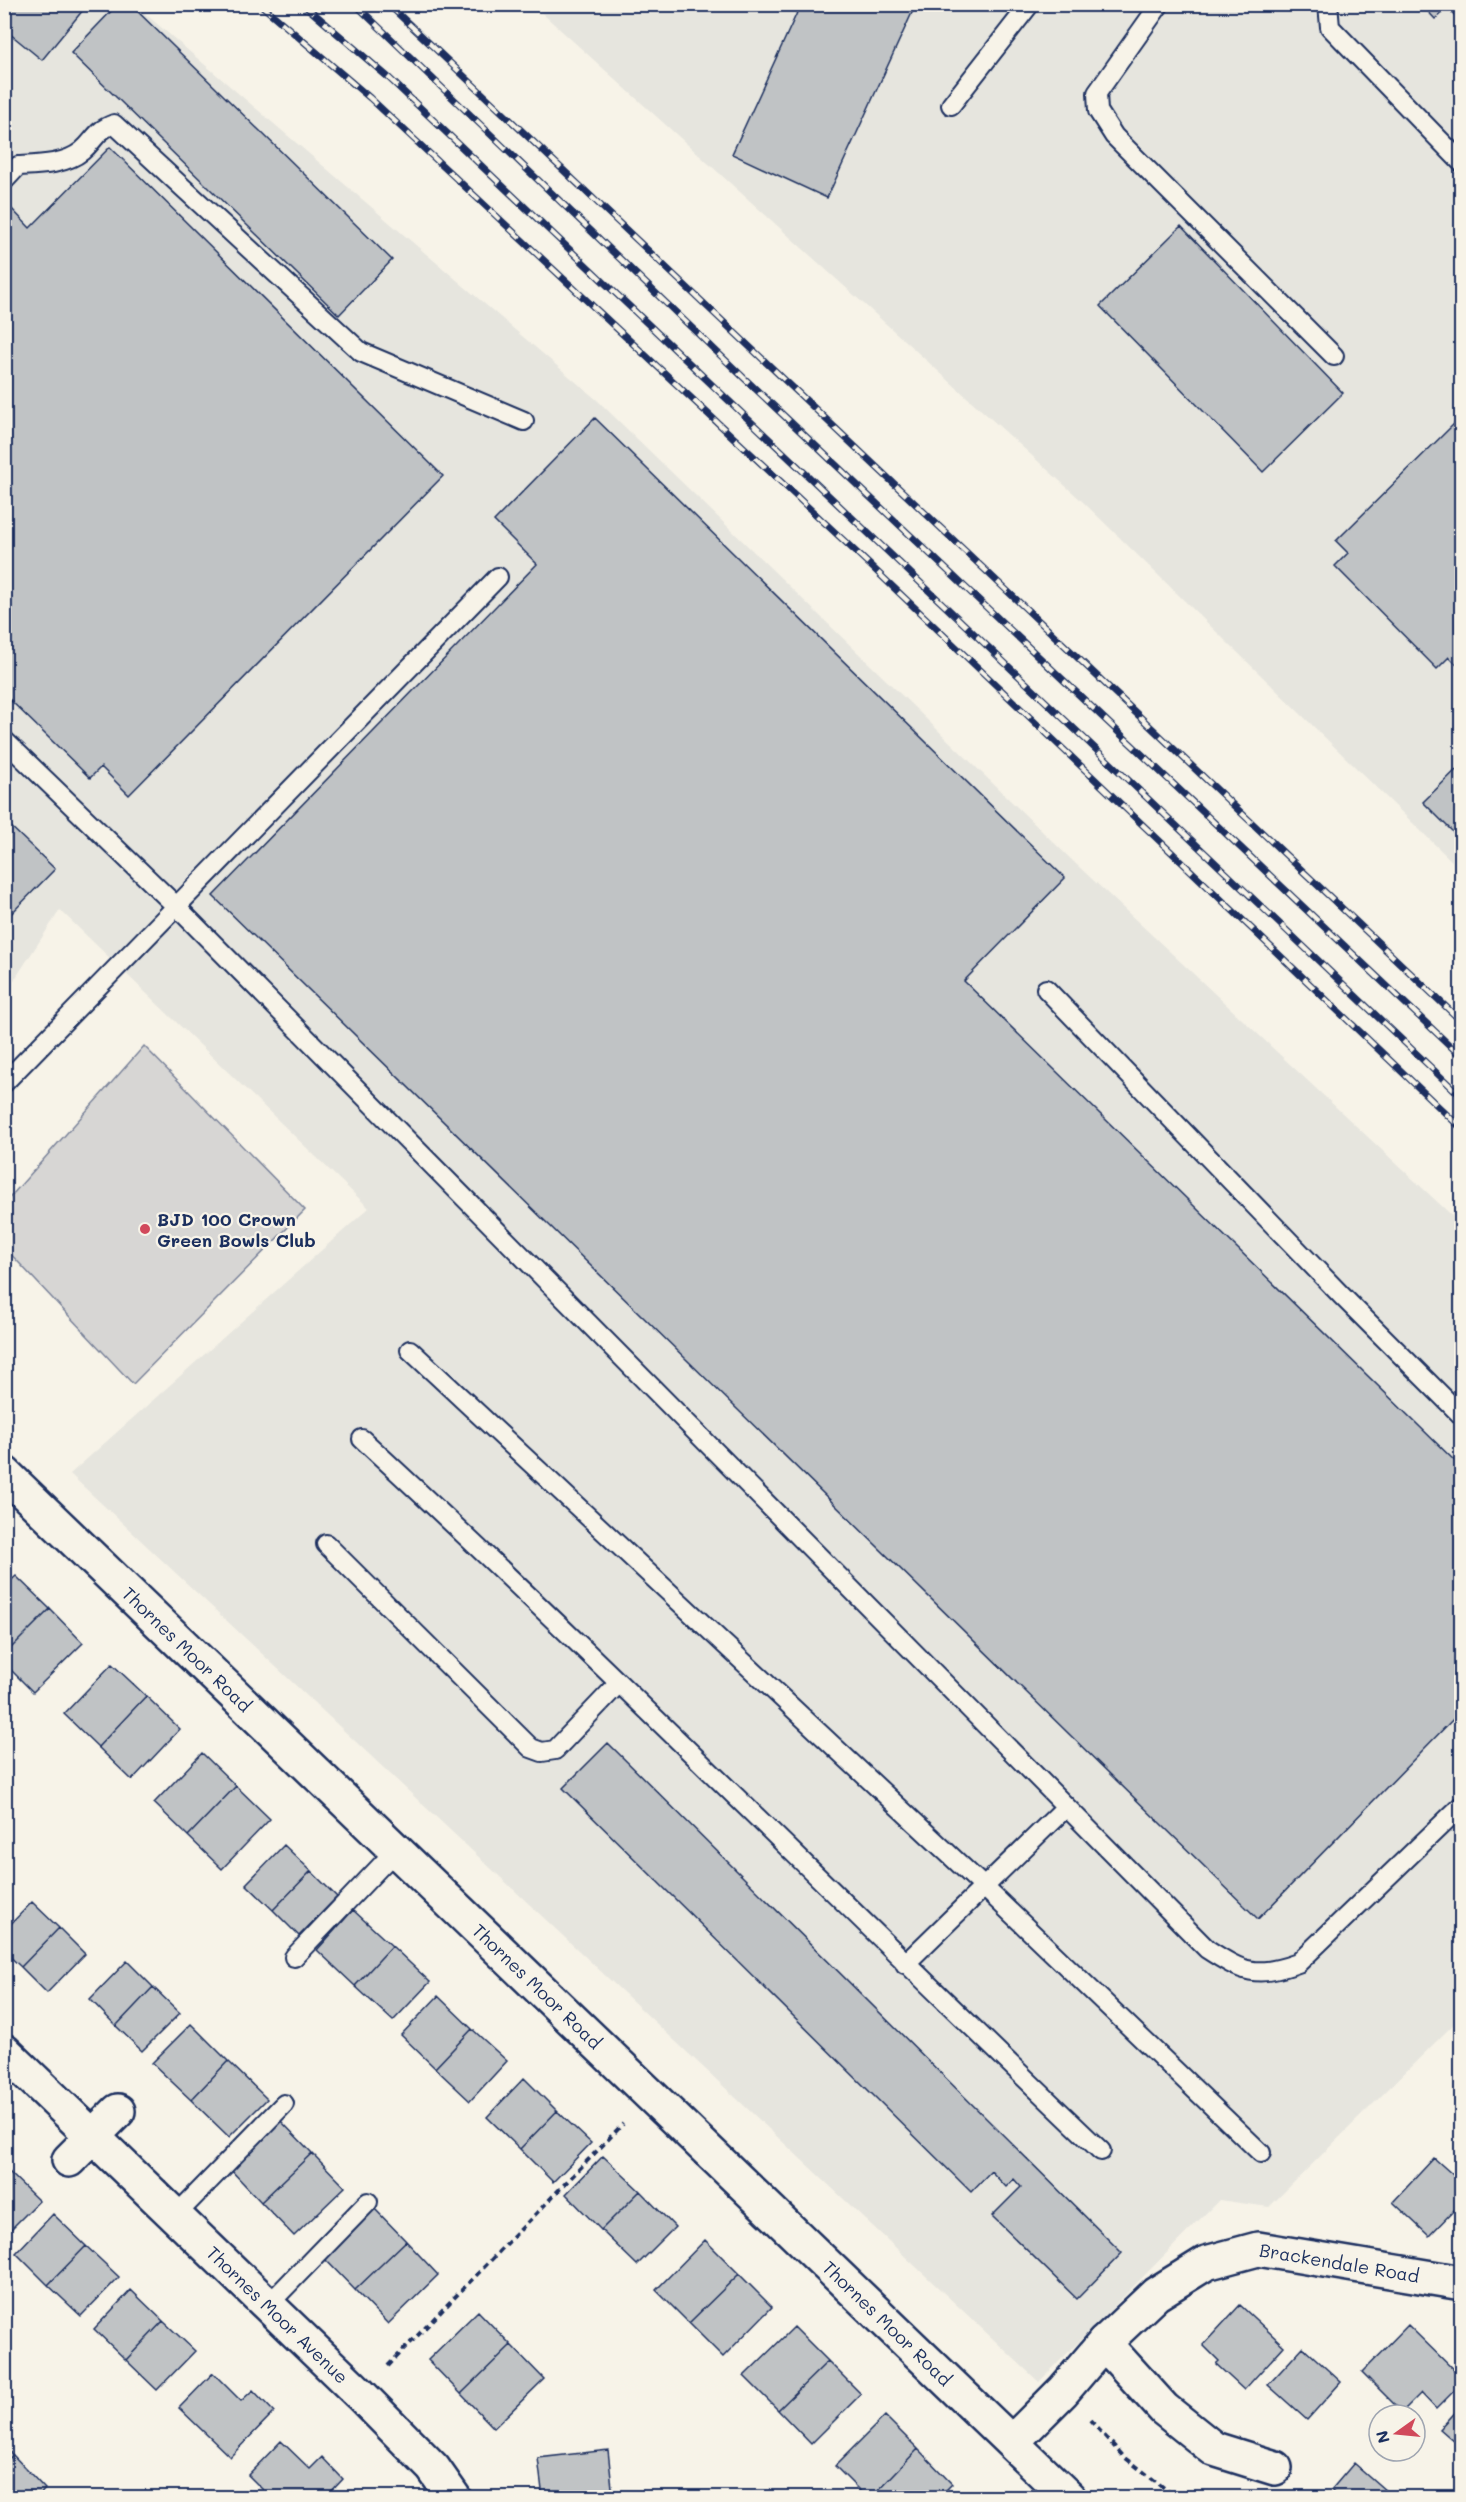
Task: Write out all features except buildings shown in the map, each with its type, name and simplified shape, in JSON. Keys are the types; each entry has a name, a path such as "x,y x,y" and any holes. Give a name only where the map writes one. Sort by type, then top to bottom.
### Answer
{"street":[{"name":"Thornes Moor Road","path":"4,1473 652,2094 1069,2498"},
{"name":"Thornes Moor Avenue","path":"4,2051 360,2394 434,2468 454,2498"},
{"path":"69,2160 118,2112"},
{"name":"Brackendale Road","path":"1012,2442 1063,2391 1104,2343 1156,2294 1206,2263 1258,2249 1461,2283"},
{"path":"1104,2343 1164,2409 1214,2449 1275,2468"}],"lane":[{"path":"951,105 1030,4"},
{"path":"1160,4 1098,93 1098,111 1114,136 1334,356"},
{"path":"1328,4 1330,27 1461,163"},
{"path":"4,181 18,166 49,165 81,152 100,129 114,124 361,352 524,421"},
{"path":"4,1083 498,577"},
{"path":"4,740 176,906 1207,1949 1237,1968 1270,1973 1298,1963 1461,1805"},
{"path":"1046,989 1461,1416"},
{"path":"410,1350 984,1887 1261,2153"},
{"path":"362,1439 619,1683 905,1964 1101,2151"},
{"path":"326,1544 531,1748 542,1752 555,1750 619,1683"},
{"path":"905,1964 1066,1807"},
{"path":"294,1957 397,1849"},
{"path":"175,2216 284,2104"},
{"path":"268,2305 368,2202"}],"path":[{"path":"360,2394 652,2094"},
{"path":"1063,2391 1123,2456 1177,2498"}],"shaded area":[{"path":"5,5 135,5 597,400 1077,865 1461,1224 1461,2017 1269,2207 1219,2200 1039,2382 70,1474 369,1208 60,910 5,994"},
{"path":"533,5 1461,5 1461,870 1081,500"},
{"name":"BJD 100 Crown Green Bowls Club","path":"144,1046 305,1210 133,1384 5,1248 4,1204"}],"railway":[{"path":"260,4 370,98 871,566 1462,1129"},
{"path":"303,4 389,78 1462,1097"},
{"path":"355,4 744,378 1462,1057"},
{"path":"388,4 1462,1022"}],"place":[{"name":"BJD 100 Crown Green Bowls Club","path":"145,1229"}]}
